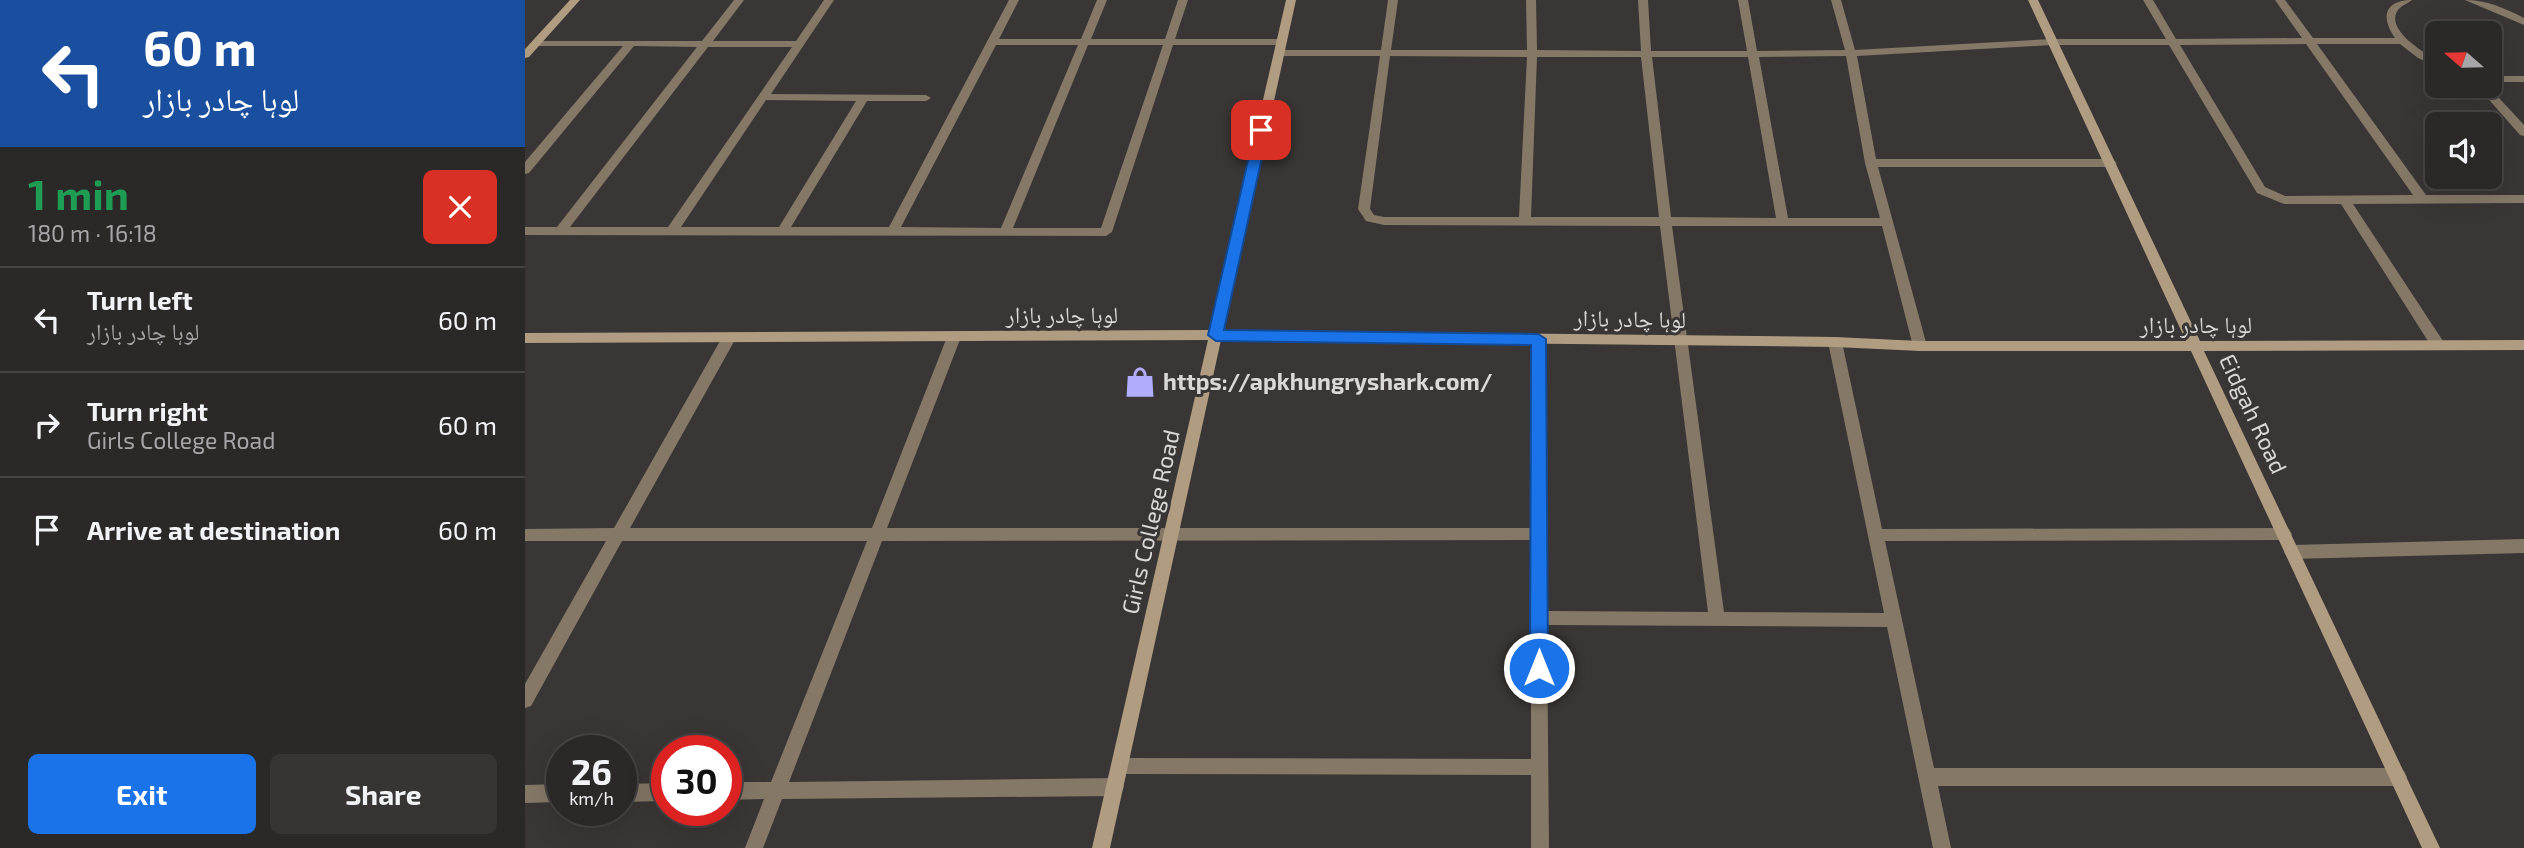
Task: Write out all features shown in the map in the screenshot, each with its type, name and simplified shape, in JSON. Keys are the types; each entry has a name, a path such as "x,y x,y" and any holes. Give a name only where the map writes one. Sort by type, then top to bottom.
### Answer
{"street":[{"path":"525,55 575,0"},
{"path":"560,231 739,0"},
{"path":"671,231 829,0"},
{"path":"893,232 1014,0"},
{"path":"1006,231 1102,0"},
{"path":"525,231 1106,232 1183,0"},
{"name":"Girls College Road","path":"1101,848 1290,0"},
{"path":"1393,0 1364,209 1370,218 1384,221 1525,223 1886,222"},
{"path":"1525,223 1532,54 1531,0"},
{"path":"1643,0 1646,54 1680,341 1717,619"},
{"path":"1743,0 1755,54 1783,222"},
{"path":"1836,0 1851,53 1871,163 1920,346"},
{"name":"Eidgah Road","path":"2033,0 2431,848"},
{"path":"2148,0 2261,190 2284,200 2524,199"},
{"path":"2280,0 2422,199"},
{"path":"2407,0 2395,7 2391,14 2391,23 2402,41 2425,56"},
{"path":"2470,0 2496,8 2524,22"},
{"path":"992,42 1169,42 1385,54 1755,54 1851,53 2052,42 2402,41"},
{"path":"536,43 799,44"},
{"path":"525,170 631,43"},
{"path":"2503,79 2524,79"},
{"path":"762,97 926,98"},
{"path":"783,231 863,98"},
{"path":"2493,98 2524,132"},
{"path":"1871,163 2111,163"},
{"path":"2344,200 2438,345"},
{"name":"لوہا چادر بازار","path":"525,338 1216,335 1835,342 1920,346 2524,345"},
{"path":"754,848 954,337"},
{"path":"525,700 729,338"},
{"path":"1538,339 1540,848"},
{"path":"1835,342 1942,848"},
{"path":"525,535 1539,534"},
{"path":"1876,535 2284,534"},
{"path":"2292,552 2524,546"},
{"path":"1539,618 1894,620"},
{"path":"1119,766 1539,767"},
{"path":"1927,777 2398,777"},
{"path":"742,791 1115,787"},
{"path":"525,794 546,793"}],"place":[{"name":"https://apkhungryshark.com/","path":"1140,382"}],"route":[{"path":"1261,130 1216,335 1538,339 1539,668"}]}
